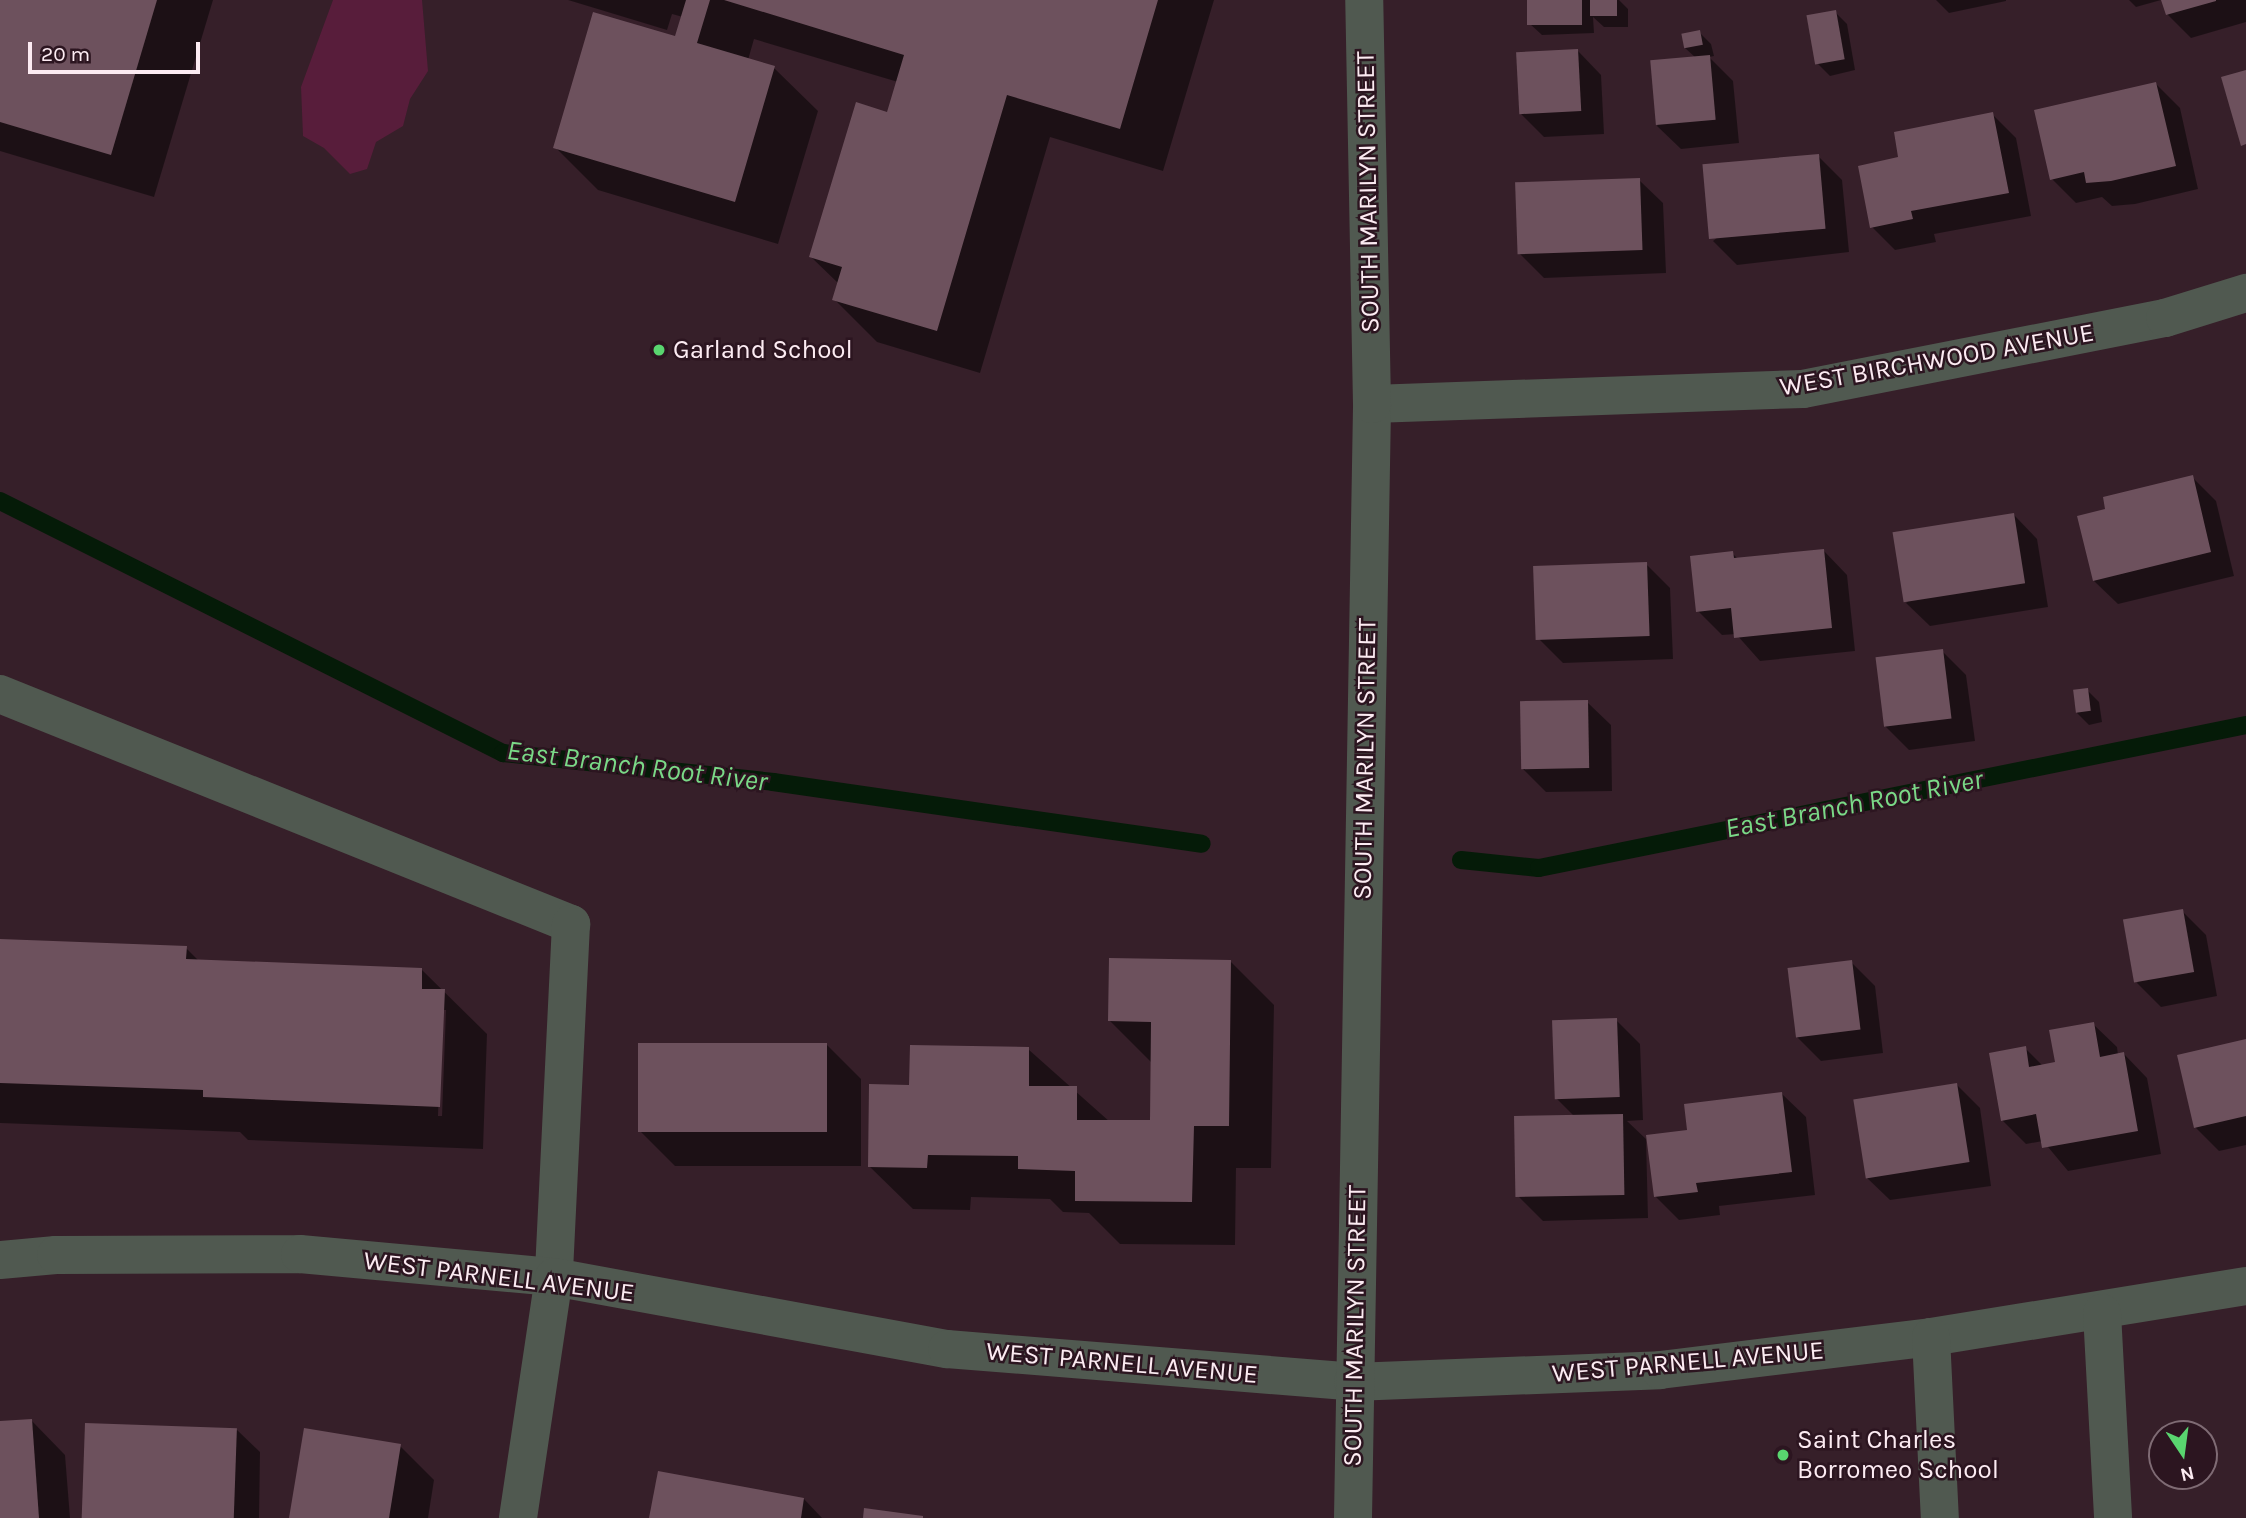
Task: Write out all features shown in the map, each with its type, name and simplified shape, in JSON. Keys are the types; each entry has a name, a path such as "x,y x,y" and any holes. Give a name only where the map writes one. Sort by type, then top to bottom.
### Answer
{"street":[{"name":"SOUTH MARILYN STREET","path":"1353,1518 1353,1382 1372,404 1364,0"},
{"name":"WEST BIRCHWOOD AVENUE","path":"1372,404 1803,389 2165,318 2246,293"},
{"path":"0,694 570,924 554,1278 518,1518"},
{"name":"WEST PARNELL AVENUE","path":"0,1260 57,1255 300,1254 554,1278 947,1349 1353,1382 1660,1370 1931,1337 2102,1312 2246,1286"},
{"path":"2102,1312 2113,1518"},
{"path":"1931,1337 1940,1518"}],"shaded area":[{"path":"333,0 422,0 428,71 410,99 403,126 376,142 367,169 350,174 324,148 303,136 301,87"}],"building":[{"path":"0,0 157,0 111,155 0,122"},
{"path":"686,0 710,0 697,43 775,66 735,202 553,148 593,12 675,36"},
{"path":"724,0 1158,0 1120,129 1007,95 937,331 832,300 842,267 809,257 856,102 887,112 904,55"},
{"path":"1527,0 1582,0 1582,25 1527,25"},
{"path":"1590,0 1617,0 1617,16 1590,16"},
{"path":"2161,0 2216,0 2216,1 2166,15"},
{"path":"1836,10 1845,59 1815,64 1806,15"},
{"path":"1700,30 1703,45 1684,48 1681,34"},
{"path":"1578,49 1581,111 1519,114 1516,52"},
{"path":"1710,55 1716,120 1656,125 1650,60"},
{"path":"2246,70 2246,144 2241,146 2221,77"},
{"path":"2156,82 2176,166 2111,181 2086,183 2084,172 2050,180 2034,110"},
{"path":"1993,112 2009,193 1911,211 1913,219 1870,228 1858,166 1898,157 1894,132"},
{"path":"1819,154 1826,229 1709,239 1702,164"},
{"path":"1640,178 1643,250 1518,254 1515,182"},
{"path":"2193,475 2211,552 2093,581 2077,516 2105,509 2103,497"},
{"path":"2014,513 2025,583 1904,602 1893,532"},
{"path":"1824,549 1832,628 1734,638 1731,608 1696,612 1690,556 1733,551 1734,558"},
{"path":"1647,562 1650,636 1536,640 1533,566"},
{"path":"1943,649 1952,718 1884,727 1876,657"},
{"path":"2088,688 2091,711 2076,713 2073,690"},
{"path":"1588,700 1589,768 1521,769 1520,701"},
{"path":"2183,909 2194,972 2134,983 2123,920"},
{"path":"0,939 187,946 186,959 422,968 422,989 445,989 440,1107 203,1097 203,1090 0,1083"},
{"path":"1109,958 1231,960 1229,1126 1194,1126 1192,1202 1075,1201 1075,1171 1018,1169 1018,1156 928,1155 927,1168 868,1167 869,1084 909,1085 910,1045 1029,1047 1029,1086 1077,1086 1077,1120 1150,1120 1151,1022 1108,1021"},
{"path":"1852,960 1861,1029 1796,1037 1787,968"},
{"path":"1617,1018 1620,1097 1555,1099 1552,1020"},
{"path":"2094,1022 2100,1057 2124,1052 2138,1131 2042,1148 2036,1114 2001,1121 1989,1053 2026,1046 2029,1067 2055,1062 2049,1030"},
{"path":"2246,1039 2246,1116 2194,1128 2177,1055"},
{"path":"638,1043 827,1043 827,1132 638,1132"},
{"path":"1957,1083 1970,1162 1866,1178 1853,1099"},
{"path":"1782,1092 1792,1172 1696,1183 1698,1192 1654,1197 1646,1135 1687,1130 1684,1104"},
{"path":"1623,1114 1624,1195 1515,1197 1514,1116"},
{"path":"32,1419 39,1518 0,1518 0,1421"},
{"path":"85,1423 237,1428 234,1518 82,1518"},
{"path":"304,1428 401,1444 389,1518 289,1518"},
{"path":"658,1471 804,1498 801,1518 649,1518"},
{"path":"864,1508 923,1516 923,1518 863,1518"}],"waterway":[{"name":"East Branch Root River","path":"0,501 503,753 773,782 1202,844"},
{"name":"East Branch Root River","path":"1461,860 1539,868 2246,725"}],"place":[{"name":"Garland School","path":"659,350"},
{"name":"Saint Charles Borromeo School","path":"1783,1455"}]}
